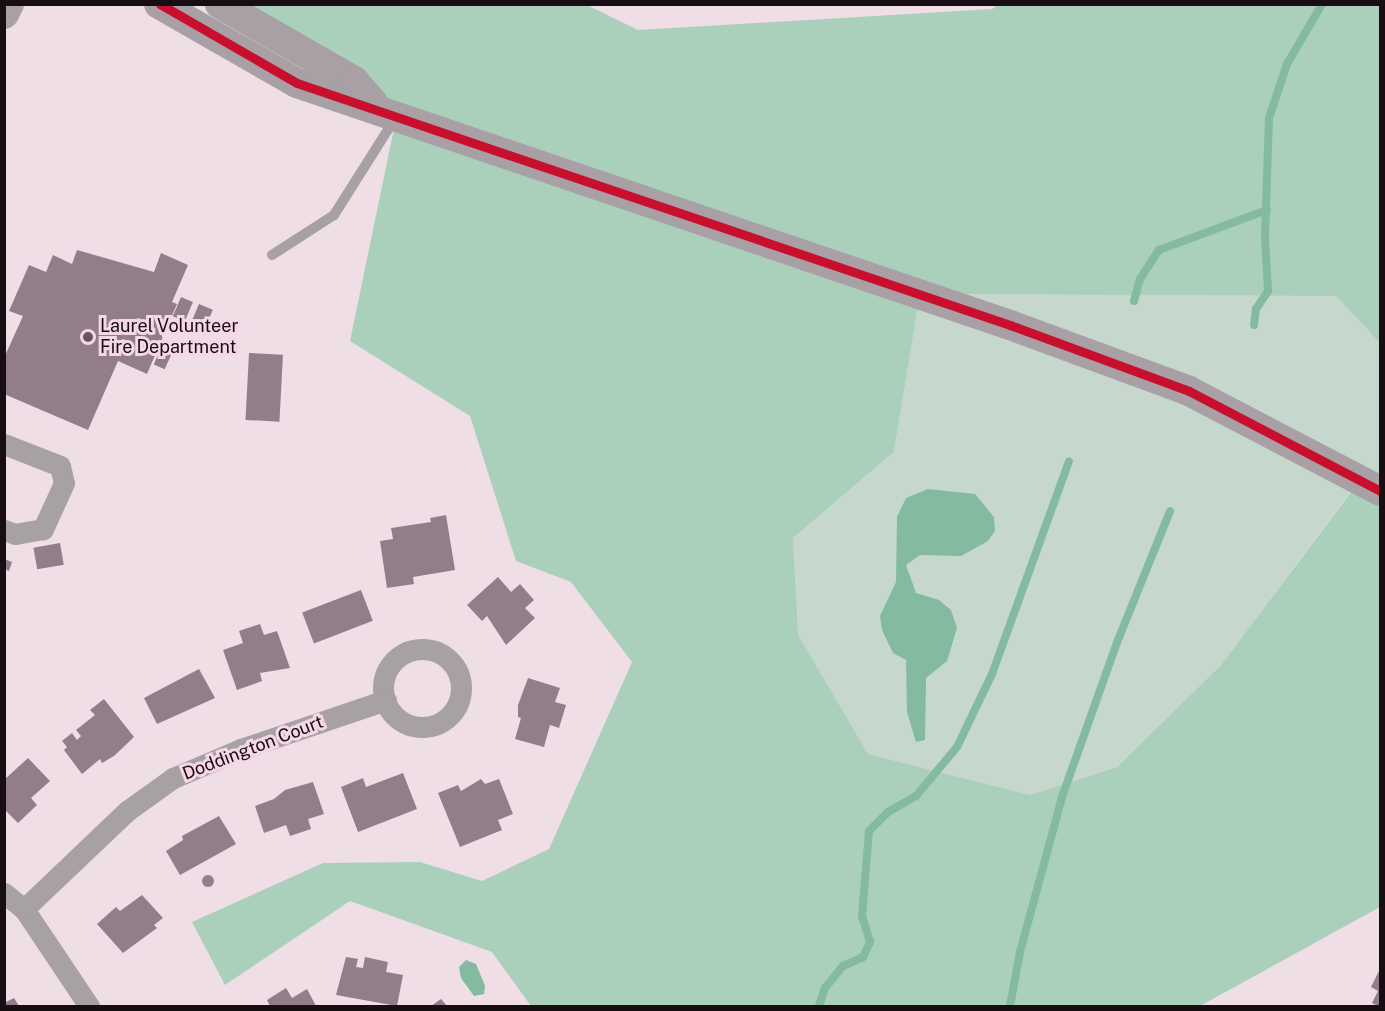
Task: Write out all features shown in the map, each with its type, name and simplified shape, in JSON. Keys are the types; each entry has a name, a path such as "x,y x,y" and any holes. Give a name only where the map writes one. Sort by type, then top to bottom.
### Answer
{"main road":[{"path":"4,14 9,4"},
{"path":"159,4 297,83 387,111 1010,325 1189,391 1380,491"},
{"path":"220,4 354,81 387,111"}],"street":[{"path":"4,444 60,466 64,483 43,529 15,534 4,530"},
{"name":"Doddington Court","path":"24,909 127,811 173,778 241,749 386,700"},
{"path":"4,893 24,909 89,1006"}],"lane":[{"path":"272,255 334,215 387,111"}],"shaded area":[{"path":"999,4 1380,5 1380,343 1336,296 920,294 894,452 793,538 798,635 868,754 1030,795 1117,767 1221,665 1360,480 1380,492 1380,907 1200,1006 531,1006 492,952 350,901 225,985 192,922 323,863 420,862 482,881 549,849 632,662 571,582 516,561 470,416 350,341 397,114 219,5 587,5 638,30 992,9"},
{"path":"920,294 1336,296 1380,343 1380,492 1359,480 1221,665 1117,767 1030,795 868,754 797,635 793,538 894,452"},
{"path":"928,489 975,494 994,517 995,531 988,541 961,556 920,555 906,565 916,593 939,600 951,610 957,628 947,661 926,678 925,740 916,742 907,712 906,660 893,653 882,630 880,616 896,582 897,517 906,498"},
{"path":"466,960 476,964 485,986 484,994 474,996 461,978 459,967"}],"building":[{"name":"Laurel Volunteer Fire Department","path":"77,250 154,272 161,253 188,265 172,302 177,304 147,374 118,361 88,430 4,394 4,358 23,316 9,311 29,265 46,272 53,255 72,264"},
{"path":"181,297 193,302 185,321 173,316"},
{"path":"199,304 213,310 205,329 191,323"},
{"path":"161,348 172,353 165,369 154,364"},
{"path":"249,353 283,355 279,422 245,420"},
{"path":"446,515 455,570 413,577 414,584 387,588 380,541 393,539 391,528 431,522 430,518"},
{"path":"60,543 64,565 37,569 33,548"},
{"path":"4,559 12,562 9,571 4,569"},
{"path":"498,577 511,592 520,584 534,600 525,608 535,618 506,645 487,616 482,621 467,605"},
{"path":"361,590 373,621 314,643 302,613"},
{"path":"260,624 264,635 277,631 290,668 260,673 262,681 237,690 223,650 243,643 239,631"},
{"path":"199,669 215,698 157,724 144,698"},
{"path":"528,678 560,688 555,702 566,705 559,728 550,725 544,747 515,739 521,718 518,717 518,705"},
{"path":"104,699 134,737 114,756 102,763 100,759 82,774 64,750 67,747 62,741 72,733 77,740 81,736 76,730 95,715 90,710"},
{"path":"28,758 50,781 31,798 37,805 18,823 4,809 4,780"},
{"path":"403,773 417,809 358,832 341,787 363,778 366,787"},
{"path":"481,779 485,784 499,779 513,814 498,820 502,830 460,847 438,793 458,785 461,791"},
{"path":"313,782 324,814 308,819 311,829 290,836 286,825 264,833 255,806 274,799 285,790"},
{"path":"219,816 236,844 180,875 166,851 183,840 182,836"},
{"path":"210,875 214,881 210,887 206,887 202,879"},
{"path":"142,895 163,918 154,925 157,928 123,953 97,924 116,907 120,911"},
{"path":"346,957 358,959 356,967 363,968 365,957 388,962 386,972 403,975 397,1006 336,995"},
{"path":"1380,969 1380,1006 1378,1006 1372,1003 1378,991 1371,987"},
{"path":"286,988 292,998 307,989 316,1006 270,1006 267,1000"},
{"path":"14,998 19,1006 4,1006 4,1003"},
{"path":"441,999 447,1006 431,1006"}],"waterway":[{"path":"1254,325 1256,309 1268,291 1265,237 1269,118 1287,64 1322,4"},
{"path":"1134,301 1140,279 1159,250 1267,210"},
{"path":"819,1006 825,988 843,966 863,957 870,942 862,916 869,831 888,812 916,796 957,747 992,674 1069,461"},
{"path":"1010,1006 1020,952 1062,797 1118,640 1170,511"}],"transit line":[{"path":"160,4 297,83 1010,325 1189,391 1380,491"}],"place":[{"name":"Laurel Volunteer Fire Department","path":"88,337"}]}
